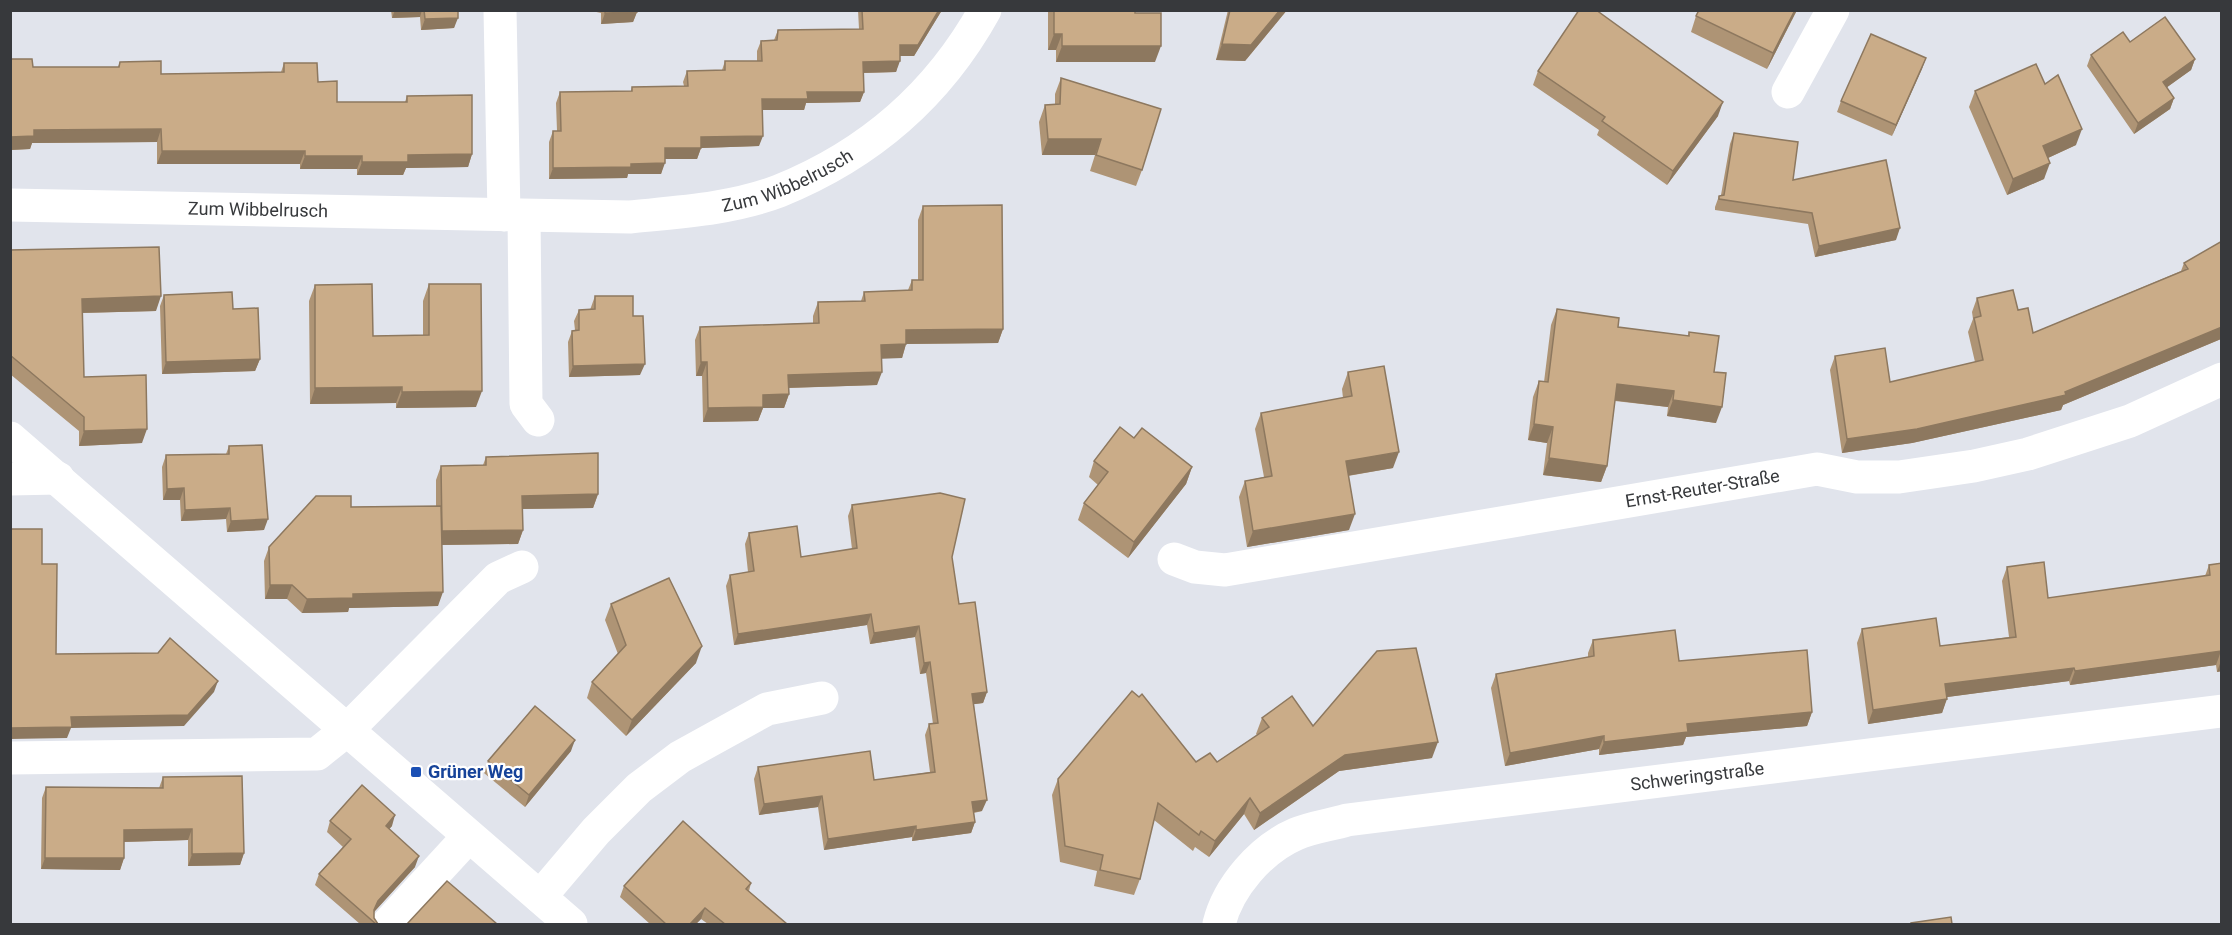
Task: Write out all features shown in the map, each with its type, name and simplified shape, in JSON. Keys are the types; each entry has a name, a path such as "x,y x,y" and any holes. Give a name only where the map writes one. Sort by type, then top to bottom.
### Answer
{"street":[{"path":"500,10 526,404 538,420"},
{"name":"Zum Wibbelrusch","path":"10,206 630,217 707,209 777,191 828,167 886,130 934,86 966,44 985,10"},
{"path":"1788,92 1833,10"},
{"name":"Ernst-Reuter-Straße","path":"1174,559 1195,567 1226,570 1817,469 1857,477 1899,477 1974,466 2028,454 2130,421 2222,379"},
{"path":"10,438 571,924"},
{"path":"10,479 58,478"},
{"path":"10,758 317,754 346,730 498,578 522,567"},
{"path":"540,897 596,831 639,788 680,757 767,709 822,698"},
{"name":"Schweringstraße","path":"1220,924 1238,883 1264,856 1296,834 1347,820 2222,711"},
{"path":"388,924 468,837"}],"building":[{"path":"424,10 458,10 458,18 425,19"},
{"path":"605,10 637,10 637,12 605,13"},
{"path":"862,10 939,10 918,45 900,45 900,61 863,62 864,92 807,92 808,99 762,99 763,136 701,137 701,148 665,148 665,163 631,164 631,167 553,168 553,131 561,131 560,92 632,91 632,87 688,86 687,71 725,70 725,61 762,61 761,41 777,40 778,30 863,29"},
{"path":"1054,10 1135,10 1135,13 1161,13 1161,46 1062,46 1062,34 1054,34"},
{"path":"1230,10 1280,10 1251,45 1222,44"},
{"path":"1579,10 1596,10 1723,102 1673,171 1602,121 1605,117 1538,71"},
{"path":"1699,10 1795,10 1773,53 1696,16"},
{"path":"2165,17 2195,59 2163,82 2174,98 2138,123 2091,55 2123,32 2130,42"},
{"path":"1871,34 1926,58 1896,125 1841,101"},
{"path":"10,59 32,59 33,67 119,67 120,62 161,61 161,74 284,72 284,63 317,63 318,82 337,81 337,102 407,102 407,96 472,95 472,154 408,155 408,162 362,162 362,156 305,156 305,151 162,151 161,129 34,130 34,136 10,137"},
{"path":"2036,64 2045,84 2058,75 2082,129 2043,146 2050,163 2013,179 1975,91"},
{"path":"1061,78 1161,109 1142,170 1096,155 1101,139 1048,139 1045,105 1060,104"},
{"path":"1734,133 1798,142 1793,180 1886,160 1900,228 1819,246 1812,213 1719,199 1719,196 1724,195"},
{"path":"1002,205 1003,329 906,330 906,344 881,345 882,372 788,375 789,394 763,395 763,407 708,408 707,362 701,362 700,327 819,323 818,302 865,301 864,292 912,290 912,280 923,280 923,206"},
{"path":"2222,241 2222,327 2065,392 2066,395 1917,429 1847,439 1835,356 1885,348 1890,382 1983,360 1974,318 1981,316 1977,298 2013,290 2018,310 2028,308 2033,333 2188,269 2184,263"},
{"path":"159,247 161,296 82,299 84,377 146,375 147,429 84,431 84,417 10,355 10,250"},
{"path":"372,284 373,336 429,335 429,284 481,284 482,391 402,392 402,387 315,388 315,285"},
{"path":"232,292 233,309 258,308 260,359 166,362 164,295"},
{"path":"595,296 633,296 633,316 643,316 645,364 573,366 572,331 579,330 579,310 595,309"},
{"path":"1557,309 1619,318 1618,327 1689,336 1689,332 1719,336 1714,372 1726,373 1722,407 1673,400 1674,391 1617,384 1607,466 1549,458 1553,427 1534,424 1539,381 1548,382"},
{"path":"1384,366 1399,452 1346,461 1355,514 1253,531 1245,481 1272,476 1261,413 1352,396 1348,372"},
{"path":"1120,427 1134,438 1142,428 1192,467 1134,542 1084,503 1108,472 1094,461"},
{"path":"262,445 268,519 231,521 230,508 185,510 184,488 167,489 166,455 229,454 229,446"},
{"path":"598,453 598,494 522,496 523,530 442,531 441,466 486,465 486,457"},
{"path":"940,493 965,499 952,557 959,604 975,602 987,692 972,694 987,800 972,802 975,822 916,830 916,826 828,839 822,796 764,804 758,767 870,751 874,780 935,772 929,724 938,723 930,662 924,663 919,626 874,633 871,614 738,634 730,575 754,571 749,533 797,526 801,557 857,548 852,505"},
{"path":"316,496 351,496 351,507 441,506 443,592 353,594 353,598 307,599 292,585 270,585 269,547"},
{"path":"10,529 42,529 42,564 57,564 56,654 158,653 170,638 218,681 188,715 71,717 72,727 10,728"},
{"path":"2044,562 2048,598 2210,575 2209,565 2222,563 2222,657 2221,651 2075,671 2074,668 1945,684 1947,699 1873,710 1862,629 1936,618 1940,646 2016,637 2007,567"},
{"path":"669,578 702,646 632,720 592,682 626,645 611,604"},
{"path":"1675,630 1679,661 1807,650 1812,712 1687,724 1688,732 1604,742 1604,736 1510,753 1496,674 1594,656 1593,640"},
{"path":"1416,648 1438,742 1345,755 1260,813 1250,798 1215,841 1201,831 1199,835 1158,803 1140,879 1100,870 1103,855 1065,846 1058,779 1132,691 1139,697 1142,694 1196,762 1210,753 1217,762 1269,727 1262,718 1292,696 1313,726 1377,651"},
{"path":"535,706 575,740 529,795 488,761"},
{"path":"242,776 244,853 192,854 192,829 124,830 124,858 45,858 46,787 163,788 163,777"},
{"path":"362,785 395,815 386,826 419,856 378,901 374,910 374,918 378,924 319,874 351,839 330,821"},
{"path":"683,821 751,883 746,889 787,924 725,924 705,908 690,924 666,924 624,886"},
{"path":"447,881 497,924 407,924"},
{"path":"1951,917 1952,924 1911,924 1911,923"}],"place":[{"name":"Grüner Weg","path":"416,772"}]}
